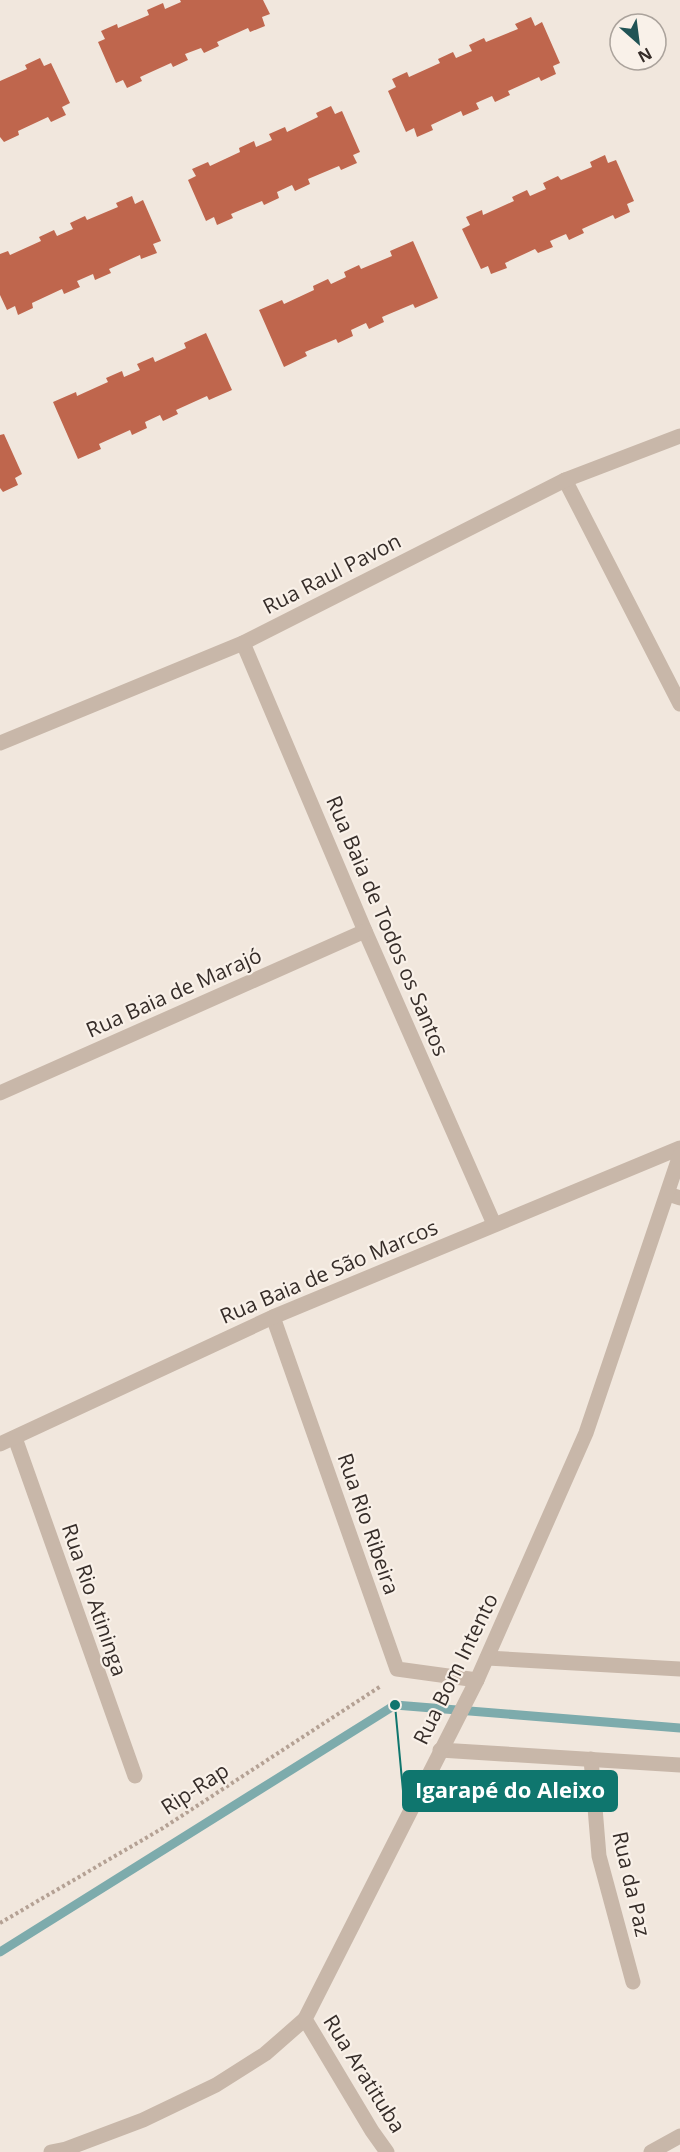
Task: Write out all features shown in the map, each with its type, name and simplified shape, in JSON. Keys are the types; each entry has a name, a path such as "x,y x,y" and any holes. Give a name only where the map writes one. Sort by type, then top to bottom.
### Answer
{"street":[{"name":"Rua Raul Pavon","path":"0,743 243,643 565,480 680,436"},
{"path":"565,480 680,704"},
{"name":"Rua Baia de Todos os Santos","path":"243,643 365,931 494,1224"},
{"name":"Rua Baia de Marajó","path":"0,1093 365,931"},
{"name":"Rua Baia de São Marcos","path":"0,1444 273,1317 680,1148"},
{"name":"Rua Bom Intento","path":"51,2152 66,2149 143,2120 216,2085 265,2054 304,2019 474,1687 586,1433 674,1196 680,1155"},
{"name":"Rua Rio Ribeira","path":"273,1317 397,1669"},
{"name":"Rua Rio Atininga","path":"15,1438 135,1776"},
{"path":"487,1658 680,1669"},
{"path":"397,1669 474,1687"},
{"path":"443,1745 680,1765"},
{"name":"Rua da Paz","path":"591,1759 599,1856 633,1982"},
{"name":"Rua Aratituba","path":"304,2019 387,2152"},
{"path":"651,2152 680,2136"}],"path":[{"name":"Rip-Rap","path":"0,1923 163,1828 378,1690 397,1669"}],"building":[{"path":"180,0 263,0 270,14 262,17 265,26 250,32 248,28 217,42 219,46 204,53 201,48 185,54 188,60 173,67 171,63 140,77 142,81 127,88 123,80 116,83 98,42 105,39 101,31 117,24 118,28 149,15 147,10 163,3 165,9 181,2"},
{"path":"531,17 535,26 542,22 560,63 553,66 556,74 541,81 539,77 508,91 510,95 495,102 492,96 476,103 479,109 463,116 461,111 431,125 433,130 417,137 414,128 406,132 388,91 396,87 392,79 407,72 409,77 440,63 438,59 453,52 456,58 472,51 469,45 484,38 486,42 518,29 515,24"},
{"path":"40,58 44,66 51,63 70,103 62,107 66,115 51,122 48,117 18,131 19,135 4,142 0,137 0,81 27,69 25,65"},
{"path":"331,106 335,114 342,111 360,152 353,155 357,163 341,170 339,166 308,179 310,184 295,191 292,185 277,192 279,198 264,205 262,201 231,214 233,218 217,225 214,217 206,221 188,180 196,176 192,169 208,162 210,166 240,152 239,148 254,141 256,147 272,140 269,134 285,127 287,132 318,117 316,113"},
{"path":"605,155 608,163 616,160 634,201 627,204 630,212 615,219 613,215 582,229 584,233 569,240 566,234 550,241 553,247 538,253 535,249 505,263 507,268 491,274 488,266 481,269 462,229 470,225 466,217 482,210 483,215 514,201 512,197 527,190 530,196 546,189 543,183 558,176 561,180 592,167 590,162"},
{"path":"132,196 135,204 143,200 161,241 153,244 157,253 141,259 140,255 109,269 111,273 95,280 93,274 77,281 80,287 64,294 62,289 32,303 33,308 18,315 15,306 7,310 0,295 0,254 8,251 10,255 41,241 39,237 54,230 57,236 73,229 70,223 85,216 87,220 118,207 116,203"},
{"path":"413,241 438,298 415,308 413,304 382,317 384,322 369,329 366,323 351,330 353,336 338,343 336,339 305,352 307,356 284,367 259,310 282,300 284,304 314,290 313,286 328,279 331,284 346,277 344,272 359,265 361,269 392,256 390,251"},
{"path":"206,333 232,390 209,400 207,396 176,410 178,414 163,421 160,415 145,422 147,428 132,435 130,430 99,444 101,449 78,459 53,402 76,392 77,396 108,382 106,378 122,371 124,377 140,370 137,364 153,357 155,362 186,348 184,343"},
{"path":"4,434 22,474 15,478 18,485 3,492 0,488 0,435"}],"waterway":[{"path":"0,1952 395,1705 680,1728"}],"place":[{"name":"Igarapé do Aleixo","path":"395,1705"}]}
